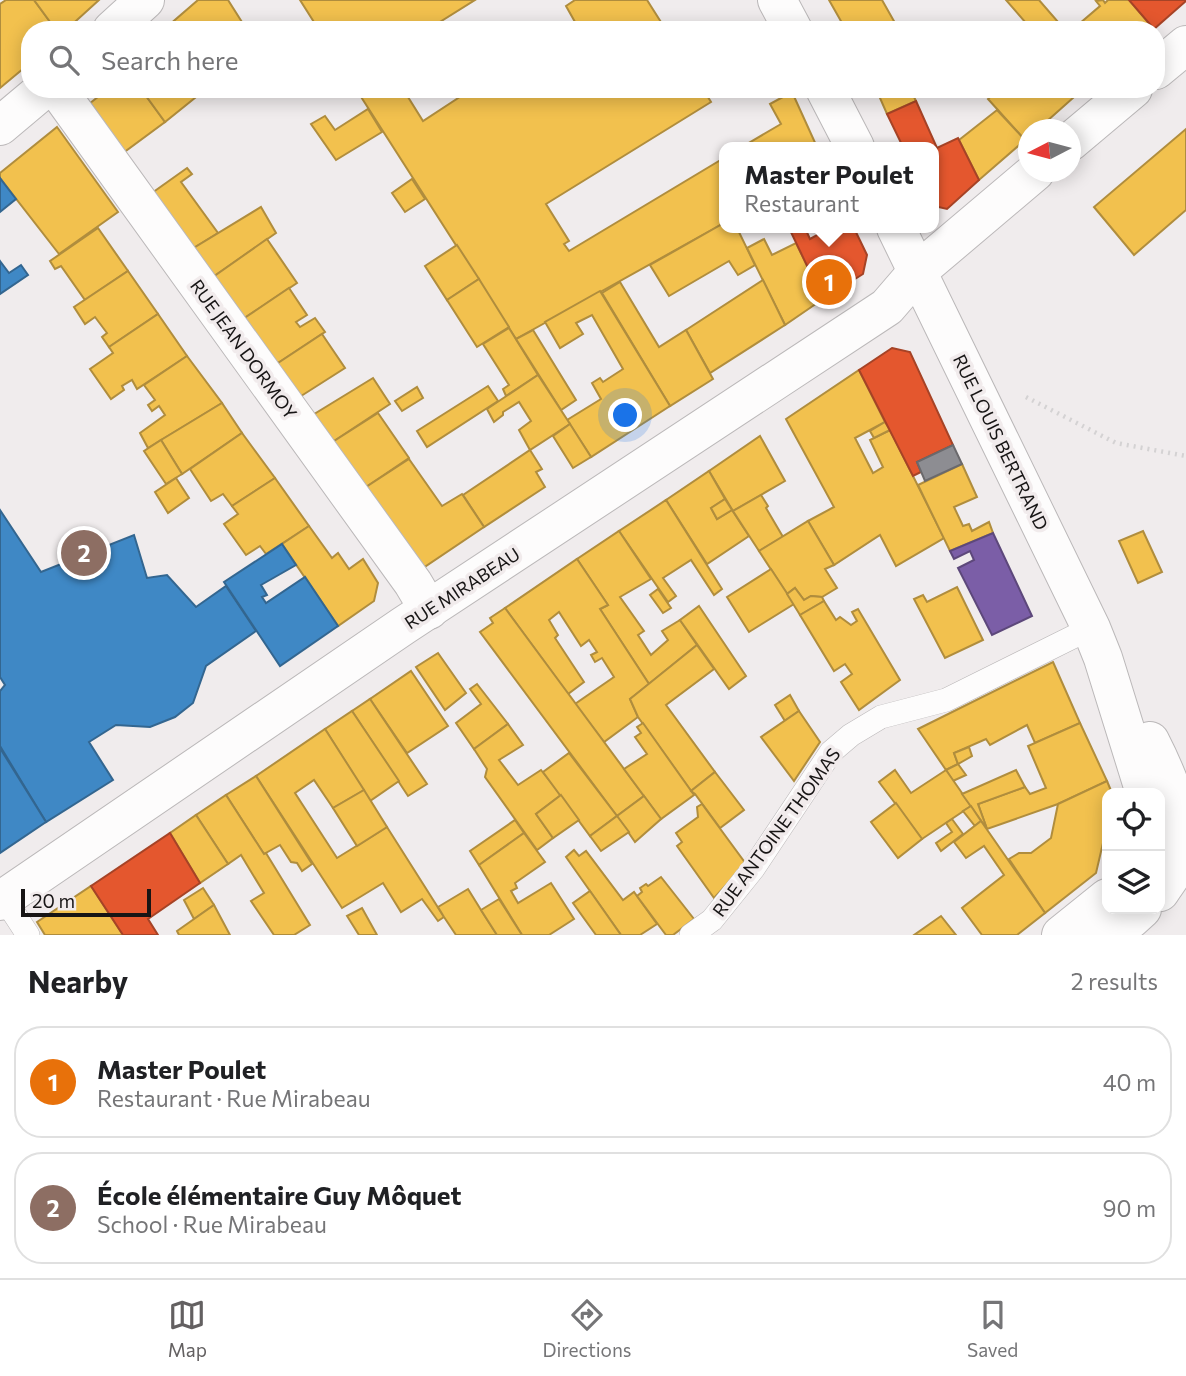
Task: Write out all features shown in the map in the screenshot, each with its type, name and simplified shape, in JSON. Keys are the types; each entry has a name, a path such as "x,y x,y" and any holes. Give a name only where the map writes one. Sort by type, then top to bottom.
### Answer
{"street":[{"path":"122,21 145,0"},
{"path":"777,0 788,21"},
{"path":"1165,62 1186,45"},
{"path":"0,126 33,98"},
{"name":"RUE JEAN DORMOY","path":"63,98 413,583 429,610"},
{"path":"830,98 852,142"},
{"path":"1081,133 1122,98"},
{"name":"RUE MIRABEAU","path":"2,899 429,610 887,307 918,271 1023,182"},
{"name":"RUE LOUIS BERTRAND","path":"899,233 1097,643 1167,774 1178,810 1181,838 1179,861 1165,884"},
{"name":"RUE LOUIS BERTRAND","path":"1097,643 1143,788"},
{"path":"1060,935 1102,902"},
{"path":"1103,935 1136,914"}],"lane":[{"name":"RUE ANTOINE THOMAS","path":"691,935 712,920 753,869 831,752 851,734 881,717 946,700 1097,643"},
{"path":"2,899 28,935"}],"path":[{"path":"1022,395 1116,443 1186,456"}],"building: Homes":[{"path":"6,0 34,0 49,21 21,21 21,70 0,88 0,4"},
{"path":"34,0 99,0 76,21 49,21"},
{"path":"198,0 228,0 241,21 174,21"},
{"path":"300,0 475,0 441,21 313,21"},
{"path":"575,0 647,0 660,21 574,21 566,6"},
{"path":"829,0 882,0 894,21 841,21"},
{"path":"1006,0 1039,0 1057,21 1024,21"},
{"path":"1103,0 1105,3 1108,0 1129,0 1147,21 1082,21 1100,6 1096,1"},
{"path":"97,98 148,98 165,122 123,153 89,104"},
{"path":"148,98 195,98 165,122"},
{"path":"362,98 409,98 423,121 458,98 709,98 711,102 546,204 569,241 564,244 569,251 719,161 719,226 516,339"},
{"path":"781,98 795,98 815,142 750,142 781,124 770,104"},
{"path":"880,98 914,98 916,101 887,114"},
{"path":"989,98 1073,98 1049,119 1018,119 1018,132"},
{"path":"368,109 382,132 336,160 311,124 325,116 335,130"},
{"path":"997,110 1018,132 1018,146 979,180 959,140"},
{"path":"57,127 118,212 59,254 0,178 0,173"},
{"path":"1186,129 1186,210 1134,255 1094,207"},
{"path":"187,168 192,174 181,182 218,233 192,249 152,193"},
{"path":"412,179 425,199 405,212 392,193"},
{"path":"261,207 276,233 213,277 192,249"},
{"path":"719,226 719,233 739,233 755,265 738,275 729,261 669,296 650,265"},
{"path":"98,228 128,271 85,300 61,266 55,269 50,261"},
{"path":"267,239 297,283 243,319 213,277"},
{"path":"764,239 772,255 796,243 823,299 785,325 747,248"},
{"path":"457,245 479,279 447,300 425,266"},
{"path":"128,271 158,314 109,347 102,337 107,333 95,317 85,324 74,307"},
{"path":"479,279 509,327 477,347 447,300"},
{"path":"763,280 785,325 710,373 686,330"},
{"path":"620,282 659,347 686,330 713,379 670,406 602,293"},
{"path":"289,288 307,315 296,322 300,327 315,318 325,332 275,365 243,319"},
{"path":"600,291 670,406 591,457 567,420 601,399 592,383 600,378 603,382 623,369 592,315 576,323 583,334 560,348 545,322"},
{"path":"158,314 187,356 137,389 132,380 122,386 124,390 111,399 90,369 113,353 109,347"},
{"path":"509,328 538,375 506,396 503,389 509,385 483,344"},
{"path":"533,330 576,400 561,410 516,339"},
{"path":"322,334 345,368 298,398 275,365"},
{"path":"187,356 222,403 148,448 140,433 165,415 159,406 152,411 148,405 155,400 144,385"},
{"path":"859,370 885,422 855,438 873,473 883,467 870,440 890,430 944,538 896,566 880,535 834,565 808,521 834,507 786,419"},
{"path":"538,375 570,424 530,450 519,430 531,421 519,402 503,412 494,422 487,409"},
{"path":"373,378 390,404 331,443 311,416"},
{"path":"488,386 498,401 427,447 417,431"},
{"path":"417,387 423,398 402,411 395,401"},
{"path":"222,403 242,433 182,474 161,440"},
{"path":"378,413 409,458 363,489 331,443"},
{"path":"885,422 890,430 874,438 870,431"},
{"path":"570,424 591,457 573,468 553,436"},
{"path":"242,433 275,478 232,506 223,494 211,501 190,469"},
{"path":"760,436 785,481 733,511 709,471"},
{"path":"161,440 182,474 166,484 144,451"},
{"path":"530,450 542,469 536,472 545,487 484,527 463,495"},
{"path":"409,459 442,506 462,494 484,527 420,570 363,489"},
{"path":"962,464 977,497 954,507 963,526 969,524 972,531 989,522 993,533 950,551 918,485"},
{"path":"709,471 725,499 711,508 717,519 732,510 749,536 707,564 666,500"},
{"path":"176,478 189,498 168,513 155,492"},
{"path":"275,478 309,526 266,554 260,546 246,555 224,524 238,514 232,506"},
{"path":"761,495 783,537 759,551 733,511"},
{"path":"725,499 732,510 717,519 711,508"},
{"path":"666,500 722,589 714,595 691,560 663,578 676,596 668,602 619,531"},
{"path":"808,521 834,565 825,569 837,588 822,597 811,596 804,600 795,588 787,594 759,551"},
{"path":"309,526 332,558 338,553 349,569 363,559 378,583 374,601 338,626 282,544"},
{"path":"619,531 651,579 620,597 644,631 638,635 651,655 668,640 662,631 680,620 697,645 649,684 600,609 608,605 577,559"},
{"path":"1143,531 1162,572 1138,583 1119,541"},
{"path":"577,559 608,605 600,609 649,684 630,699 638,717 604,742 575,704 614,677 602,658 595,662 591,655 597,652 589,640 581,646 559,612 549,620 558,635 555,638 584,682 568,694 505,608"},
{"path":"771,569 794,604 749,632 727,597"},
{"path":"957,587 983,640 945,658 914,599 923,595 927,602"},
{"path":"795,588 804,600 811,596 822,597 824,601 800,615 787,594"},
{"path":"658,589 671,608 663,613 650,595"},
{"path":"824,601 836,620 840,617 851,625 857,621 852,612 858,609 900,680 859,710 841,682 852,674 845,664 834,671 800,615"},
{"path":"699,606 746,676 729,689 680,620"},
{"path":"505,608 644,796 617,816 480,632 493,623 490,618"},
{"path":"697,645 714,669 666,705 715,772 691,791 638,717 630,699"},
{"path":"438,653 466,693 445,710 416,667"},
{"path":"1053,662 1080,723 1035,743 1027,725 990,745 986,739 954,753 958,764 946,770 918,729"},
{"path":"411,671 448,726 407,753 370,699"},
{"path":"477,684 508,724 474,749 456,723 481,704 470,689"},
{"path":"790,695 799,711 785,721 775,705"},
{"path":"370,699 427,784 408,796 352,711"},
{"path":"352,711 399,781 370,801 325,729"},
{"path":"799,711 820,742 794,781 761,737"},
{"path":"643,723 694,795 661,819 624,769 647,754 635,737 641,733 637,727"},
{"path":"1080,723 1107,781 1058,804 987,829 978,804 1025,787 1030,794 1046,788 1028,746"},
{"path":"508,724 523,745 499,760 518,785 541,770 561,795 536,814 553,838 537,850 485,777 487,769 474,749"},
{"path":"325,729 364,790 333,808 314,780 295,793 337,858 387,827 444,917 438,921 422,899 401,912 383,883 342,908 256,776"},
{"path":"969,747 972,756 958,764 954,753"},
{"path":"569,753 617,816 590,836 543,772"},
{"path":"958,764 966,775 953,781 946,770"},
{"path":"895,770 911,793 946,770 971,806 922,839 879,782"},
{"path":"1016,770 1025,787 978,804 987,829 962,794"},
{"path":"715,772 744,810 720,828 691,791"},
{"path":"256,776 312,864 302,871 297,863 291,862 280,845 264,854 226,795"},
{"path":"1107,781 1110,788 1102,788 1102,847 1096,873 1045,913 1009,859 1019,853 1031,853 1051,838 1058,804"},
{"path":"364,790 387,827 357,846 333,808"},
{"path":"226,795 264,854 266,853 310,925 294,935 274,935 251,901 264,893 241,855 228,864 196,815"},
{"path":"561,795 579,820 553,838 536,814"},
{"path":"644,796 661,819 635,842 617,816"},
{"path":"896,803 922,839 898,858 871,822"},
{"path":"702,804 746,864 714,898 677,846 682,842 676,833 698,817 697,807"},
{"path":"971,806 981,821 975,826 963,811"},
{"path":"196,815 228,864 200,883 170,833"},
{"path":"617,816 629,832 601,851 590,836"},
{"path":"952,819 963,834 941,851 936,843 952,832 946,823"},
{"path":"515,820 524,833 479,865 470,851"},
{"path":"981,821 1045,913 1017,935 982,935 962,908 1004,875 984,846 966,858 954,842"},
{"path":"524,833 545,862 515,883 517,888 511,891 518,903 551,883 574,919 549,935 522,935 479,865"},
{"path":"574,850 579,856 586,851 623,900 634,892 657,924 640,935 621,935 566,857"},
{"path":"661,877 694,919 673,935 666,935 637,896 642,892 640,888"},
{"path":"91,886 123,935 45,935 37,922"},
{"path":"203,888 214,905 194,919 184,900"},
{"path":"468,889 497,935 456,935 444,917 438,907"},
{"path":"590,891 621,935 596,935 573,903"},
{"path":"499,899 522,935 497,935 481,910"},
{"path":"214,905 230,935 179,935 177,931"},
{"path":"362,908 377,935 359,935 347,916"},
{"path":"941,916 956,935 914,935"}],"building: Shops":[{"path":"1129,0 1186,0 1163,21 1147,21"},
{"path":"916,101 934,142 901,142 887,114"},
{"path":"958,138 979,180 947,209 939,207 939,147"},
{"path":"791,233 807,233 810,239 821,233 856,233 867,255 863,274 823,299"},
{"path":"892,348 910,352 953,445 917,462 921,472 913,476 859,370"},
{"path":"170,833 200,883 148,919 158,935 123,935 91,886"}],"building: Offices":[{"path":"993,533 1032,616 992,635 958,568 974,560 970,551 954,559 950,551"}],"building: Schools":[{"path":"0,178 16,199 0,212"},
{"path":"0,261 9,273 21,265 28,275 0,294"},
{"path":"0,510 41,572 134,535 147,578 167,575 196,607 226,586 256,631 206,666 193,703 175,717 150,727 116,725 89,742 113,780 46,822 0,746 0,691 5,685 0,677"},
{"path":"282,544 296,565 261,585 267,595 262,597 266,603 305,577 338,626 280,666 224,582"},
{"path":"0,748 46,822 0,853"}],"building: Industry":[{"path":"953,445 962,464 925,481 917,462"}],"place":[{"name":"Master Poulet","path":"829,282"},
{"name":"École élémentaire Guy Môquet","path":"84,553"}]}
